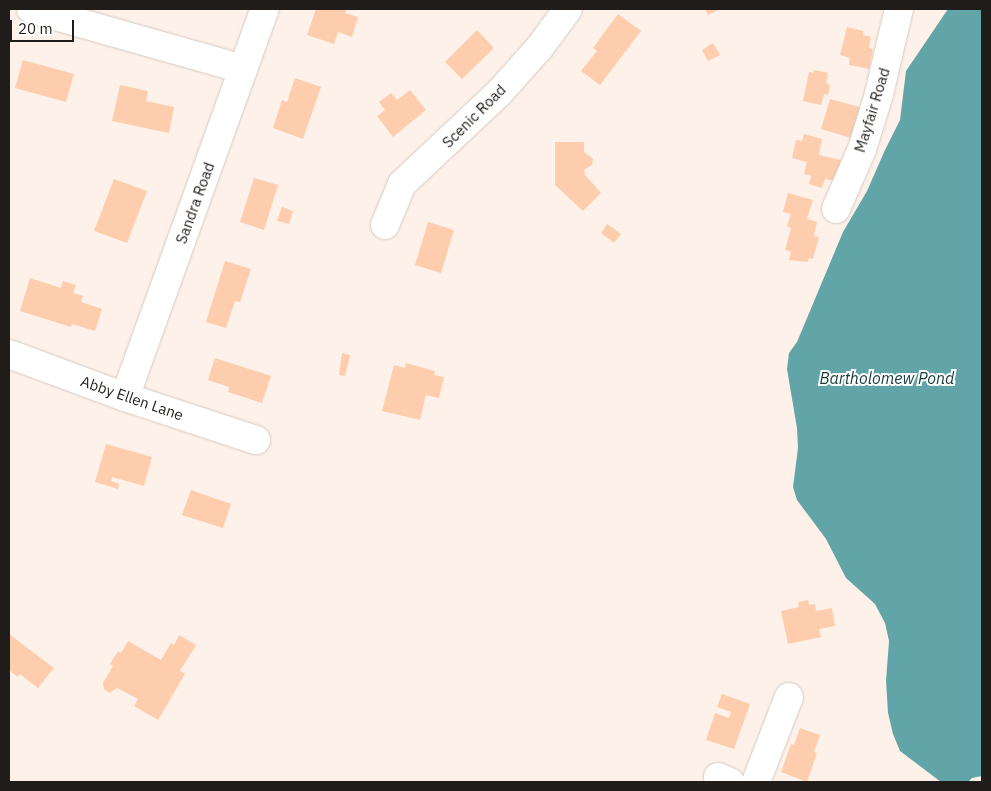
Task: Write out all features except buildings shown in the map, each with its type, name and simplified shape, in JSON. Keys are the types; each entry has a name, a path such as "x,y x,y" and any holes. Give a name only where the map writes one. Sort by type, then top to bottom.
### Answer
{"street":[{"path":"31,9 243,68"},
{"name":"Sandra Road","path":"125,397 265,9"},
{"name":"Scenic Road","path":"385,225 402,184 499,93 540,46 568,9"},
{"name":"Mayfair Road","path":"836,209 862,149 879,94 899,9"},
{"name":"Abby Ellen Lane","path":"9,354 125,397 256,440"},
{"path":"756,782 789,697"}],"water":[{"name":"Bartholomew Pond","path":"948,9 982,9 982,776 972,778 968,782 941,782 900,751 893,734 888,713 886,681 889,641 885,623 875,604 846,578 826,539 797,500 793,487 798,448 797,428 787,369 789,353 797,342 843,232 867,191 900,120 906,71"}]}
